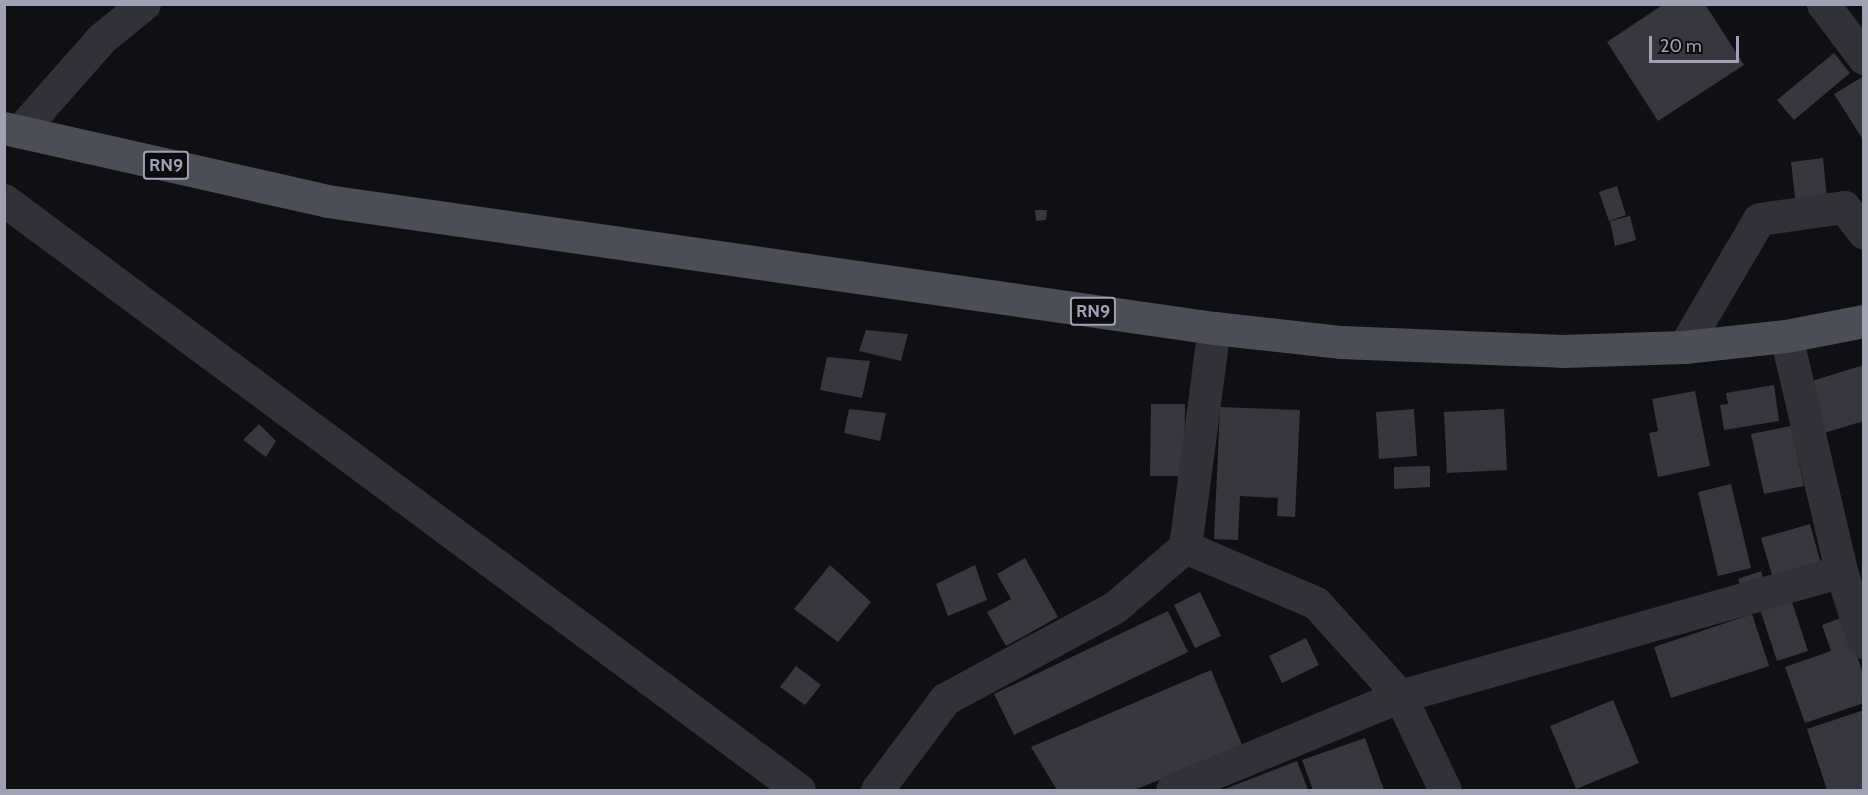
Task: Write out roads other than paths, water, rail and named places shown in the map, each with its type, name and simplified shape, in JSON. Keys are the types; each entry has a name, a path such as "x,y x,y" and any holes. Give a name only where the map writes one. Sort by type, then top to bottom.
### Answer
{"main road":[{"name":"RN9","path":"12,130 327,201 1214,328 1341,342 1562,351 1684,347 1786,336 1863,321"}],"street":[{"path":"12,130 102,38 144,4"},
{"path":"1823,4 1863,58"},
{"path":"4,200 799,790"},
{"path":"1684,347 1759,219 1844,207 1863,233"},
{"path":"877,790 945,699 1115,607 1185,547 1214,328"},
{"path":"1786,336 1841,571 1863,642"},
{"path":"1185,547 1316,603 1400,696 1440,789"},
{"path":"1172,790 1400,696 1841,571"}]}
